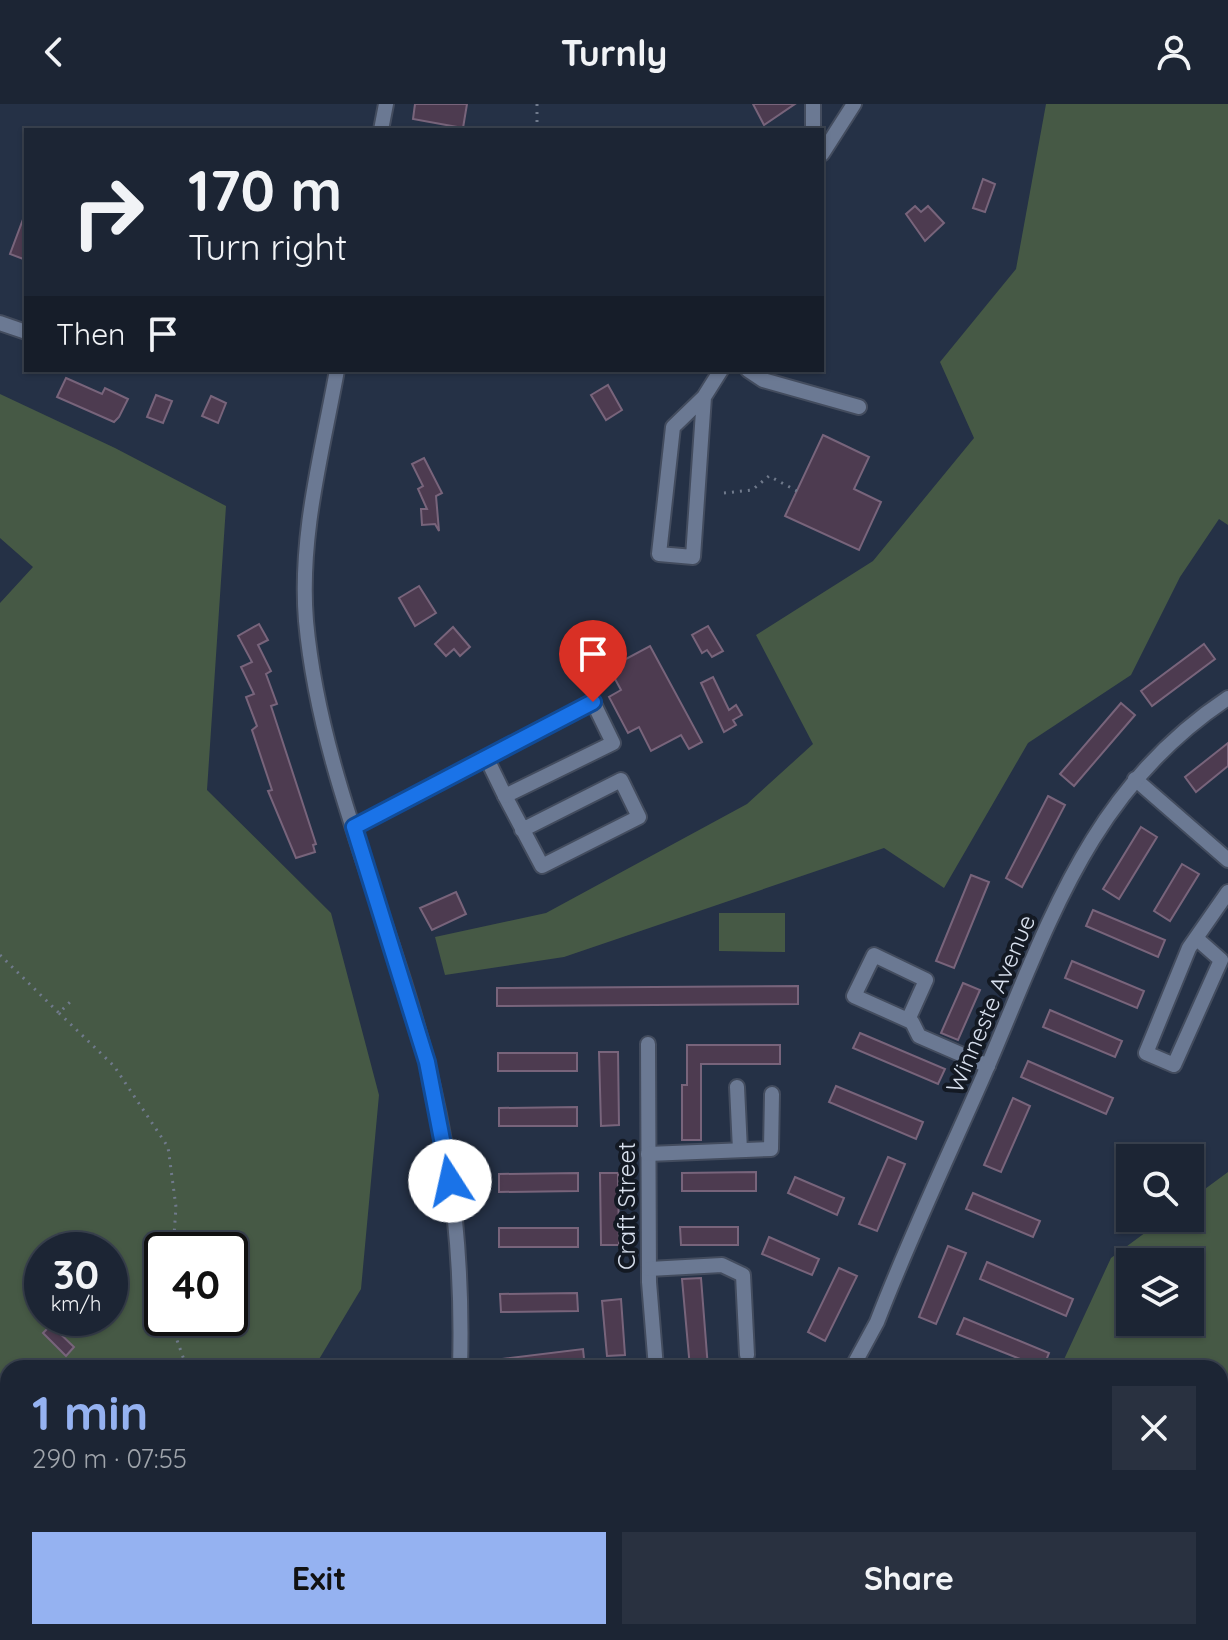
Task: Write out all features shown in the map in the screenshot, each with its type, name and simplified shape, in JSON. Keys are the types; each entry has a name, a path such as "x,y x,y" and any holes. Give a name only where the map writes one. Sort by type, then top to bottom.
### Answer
{"street":[{"path":"381,128 386,104"},
{"path":"813,104 813,128"},
{"path":"824,151 854,104"},
{"path":"0,323 24,331"},
{"path":"337,372 304,550 306,618 319,706 427,1062 440,1123 458,1238 460,1360"},
{"path":"704,397 693,557 659,554 673,427 704,397 720,372"},
{"path":"751,372 763,380 859,407"},
{"name":"Winneste Avenue","path":"856,1360 877,1322 1075,865 1135,779 1174,737 1228,698"},
{"path":"354,827 593,702 613,743 505,796"},
{"path":"487,759 522,830 542,866 639,817 621,780 522,830"},
{"path":"1135,779 1228,860"},
{"path":"1196,938 1221,960 1174,1065 1146,1053 1189,948 1228,892"},
{"path":"908,1020 926,980 874,955 854,996 908,1020 919,1036 988,1066"},
{"name":"Craft Street","path":"648,1044 649,1269 655,1360"},
{"path":"737,1087 740,1150"},
{"path":"648,1154 771,1149 772,1094"},
{"path":"649,1269 722,1265 743,1275 747,1355"}],"path":[{"path":"537,104 537,128"},
{"path":"724,493 752,490 769,476 797,491"},
{"path":"0,955 114,1066 168,1147 176,1207 174,1232"},
{"path":"59,1013 73,999"},
{"path":"175,1336 184,1360"}],"green space":[{"path":"1046,104 1228,104 1228,525 1219,519 1180,577 1131,675 1028,743 944,888 884,848 564,957 445,975 435,937 546,913 747,804 813,744 756,635 873,561 974,438 940,362 1016,269"},
{"path":"0,394 115,448 226,506 207,790 331,913 379,1095 361,1289 319,1360 0,1360 0,603 33,567 0,538"},
{"path":"719,913 785,913 785,952 719,951"},
{"path":"1228,1172 1228,1360 1064,1360 1111,1258 1116,1254 1116,1336 1204,1336 1204,1248 1124,1248 1146,1232 1204,1232 1204,1190"}],"building":[{"path":"415,104 467,104 463,128 413,119"},
{"path":"753,104 795,104 764,125"},
{"path":"983,179 995,184 985,212 973,208"},
{"path":"915,206 921,212 928,206 944,223 925,241 906,214"},
{"path":"24,217 24,259 10,254"},
{"path":"66,378 102,394 105,388 128,399 119,417 114,422 57,397"},
{"path":"608,385 622,410 606,420 591,395"},
{"path":"156,395 172,401 163,423 147,417"},
{"path":"211,396 226,403 218,423 202,416"},
{"path":"823,435 869,457 854,489 881,502 859,550 785,516"},
{"path":"424,458 442,493 436,496 439,531 435,524 422,525 421,509 427,509 418,489 423,486 412,464"},
{"path":"419,586 436,613 415,626 399,598"},
{"path":"259,624 268,640 258,645 271,671 266,674 277,704 271,706 316,844 313,845 315,852 296,858 268,791 272,790 252,730 257,726 246,697 254,694 241,667 252,662 238,636"},
{"path":"708,626 723,651 712,657 707,650 702,653 692,635"},
{"path":"453,627 470,647 460,656 454,649 446,656 435,644"},
{"path":"1204,644 1215,659 1152,706 1141,691"},
{"path":"650,646 702,742 689,749 681,735 651,751 639,727 628,733 609,697 621,690 609,668"},
{"path":"713,677 729,710 736,705 742,715 733,720 736,725 724,732 701,683"},
{"path":"1121,703 1135,715 1074,786 1060,774"},
{"path":"1228,743 1228,766 1196,792 1185,777"},
{"path":"1048,796 1065,805 1022,887 1006,878"},
{"path":"1141,827 1157,837 1119,899 1103,889"},
{"path":"1182,864 1199,874 1170,921 1154,911"},
{"path":"971,875 989,882 954,968 936,961"},
{"path":"456,892 466,914 432,930 420,908"},
{"path":"1093,910 1165,940 1158,957 1086,926"},
{"path":"1072,961 1144,991 1137,1008 1065,978"},
{"path":"963,983 980,990 958,1040 941,1033"},
{"path":"798,986 798,1004 497,1006 497,988"},
{"path":"1050,1010 1122,1041 1115,1057 1043,1027"},
{"path":"860,1033 945,1069 938,1084 853,1048"},
{"path":"687,1045 780,1045 780,1064 701,1064 701,1140 682,1140 682,1085 687,1085"},
{"path":"599,1052 618,1052 619,1125 601,1126"},
{"path":"498,1053 577,1053 577,1071 498,1071"},
{"path":"1028,1061 1113,1098 1106,1114 1021,1077"},
{"path":"836,1086 923,1122 916,1139 829,1102"},
{"path":"1013,1098 1030,1106 1001,1172 984,1165"},
{"path":"577,1107 577,1126 499,1126 499,1108"},
{"path":"888,1157 905,1164 877,1231 859,1224"},
{"path":"756,1172 756,1191 682,1191 682,1173"},
{"path":"578,1173 578,1191 499,1192 499,1174"},
{"path":"600,1173 618,1173 619,1245 601,1245"},
{"path":"795,1177 844,1198 837,1215 788,1193"},
{"path":"973,1193 1040,1221 1033,1237 966,1209"},
{"path":"680,1227 738,1227 738,1245 681,1245"},
{"path":"499,1228 578,1228 578,1247 499,1247"},
{"path":"769,1237 819,1259 812,1275 762,1254"},
{"path":"948,1246 966,1253 936,1324 919,1317"},
{"path":"987,1262 1073,1299 1066,1316 980,1279"},
{"path":"839,1268 857,1276 825,1341 808,1332"},
{"path":"701,1278 707,1360 689,1360 682,1279"},
{"path":"577,1293 578,1311 501,1312 500,1294"},
{"path":"621,1299 625,1355 607,1356 602,1301"},
{"path":"964,1318 1049,1353 1046,1360 1023,1360 957,1334"},
{"path":"46,1336 62,1336 74,1347 66,1356"},
{"path":"583,1349 584,1360 493,1360"}],"route":[{"path":"450,1181 427,1062 354,827 593,702"}]}
